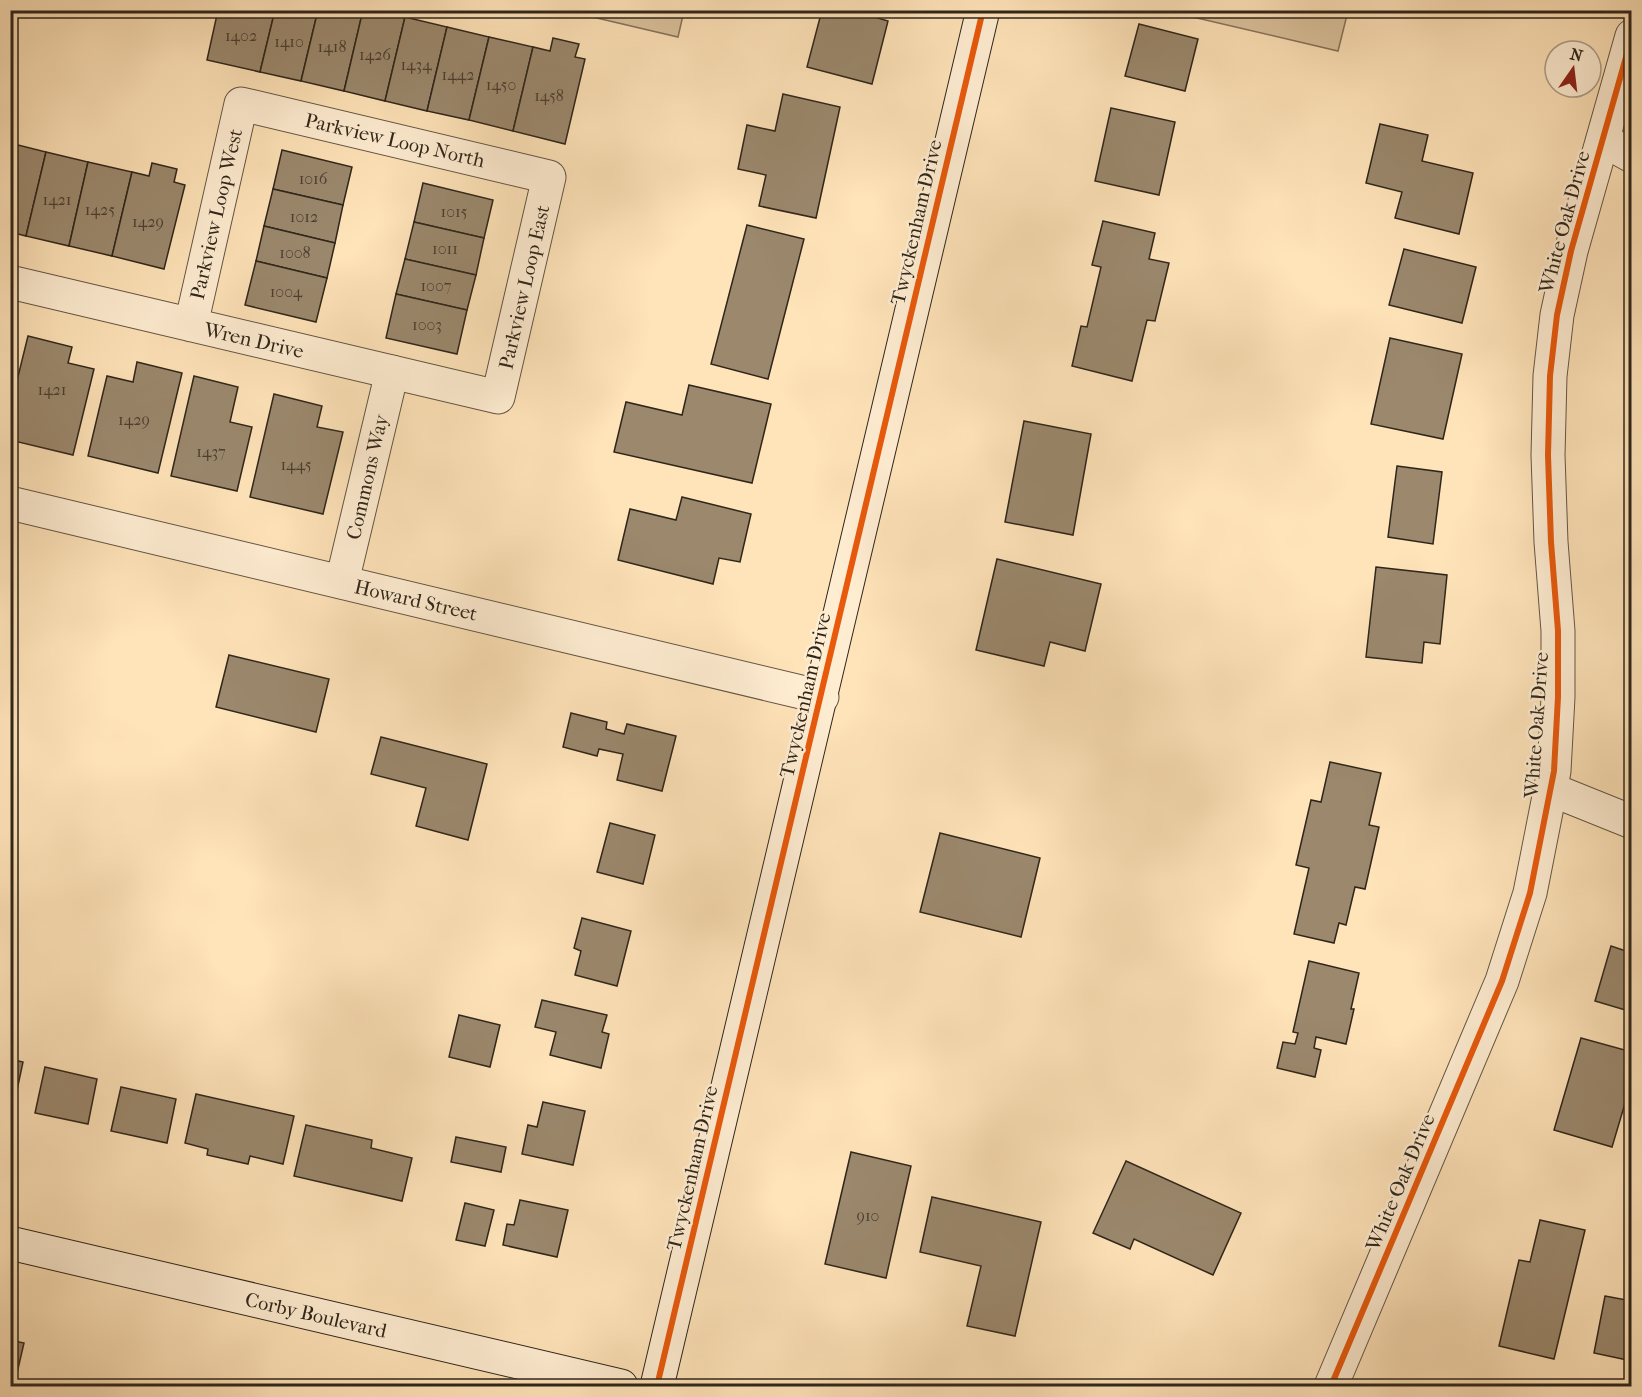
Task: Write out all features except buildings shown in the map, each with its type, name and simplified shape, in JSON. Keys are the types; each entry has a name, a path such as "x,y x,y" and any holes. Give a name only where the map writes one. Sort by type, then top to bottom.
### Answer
{"street":[{"name":"Twyckenham Drive","path":"657,1386 983,10"},
{"name":"White Oak Drive","path":"1331,1386 1503,981 1530,893 1554,771 1558,631 1551,542 1548,455 1550,376 1557,315 1571,251 1632,36"},
{"name":"Parkview Loop North","path":"241,104 549,177"},
{"name":"Parkview Loop West","path":"191,325 241,104"},
{"path":"1603,140 1632,156"},
{"name":"Parkview Loop East","path":"498,398 549,177"},
{"name":"Wren Drive","path":"10,282 498,398"},
{"name":"Commons Way","path":"342,582 392,372"},
{"name":"Howard Street","path":"10,503 822,697"},
{"path":"1551,789 1632,822"},
{"name":"Corby Boulevard","path":"10,1243 621,1386"}],"shaded area":[{"path":"1348,10 1338,51 1167,11"},
{"path":"567,11 684,11 678,37"}],"cycle path":[{"path":"657,1386 983,10"},
{"path":"1331,1386 1502,981 1530,893 1554,771 1558,697 1558,631 1551,542 1548,455 1550,376 1557,315 1571,251 1632,36"}]}
